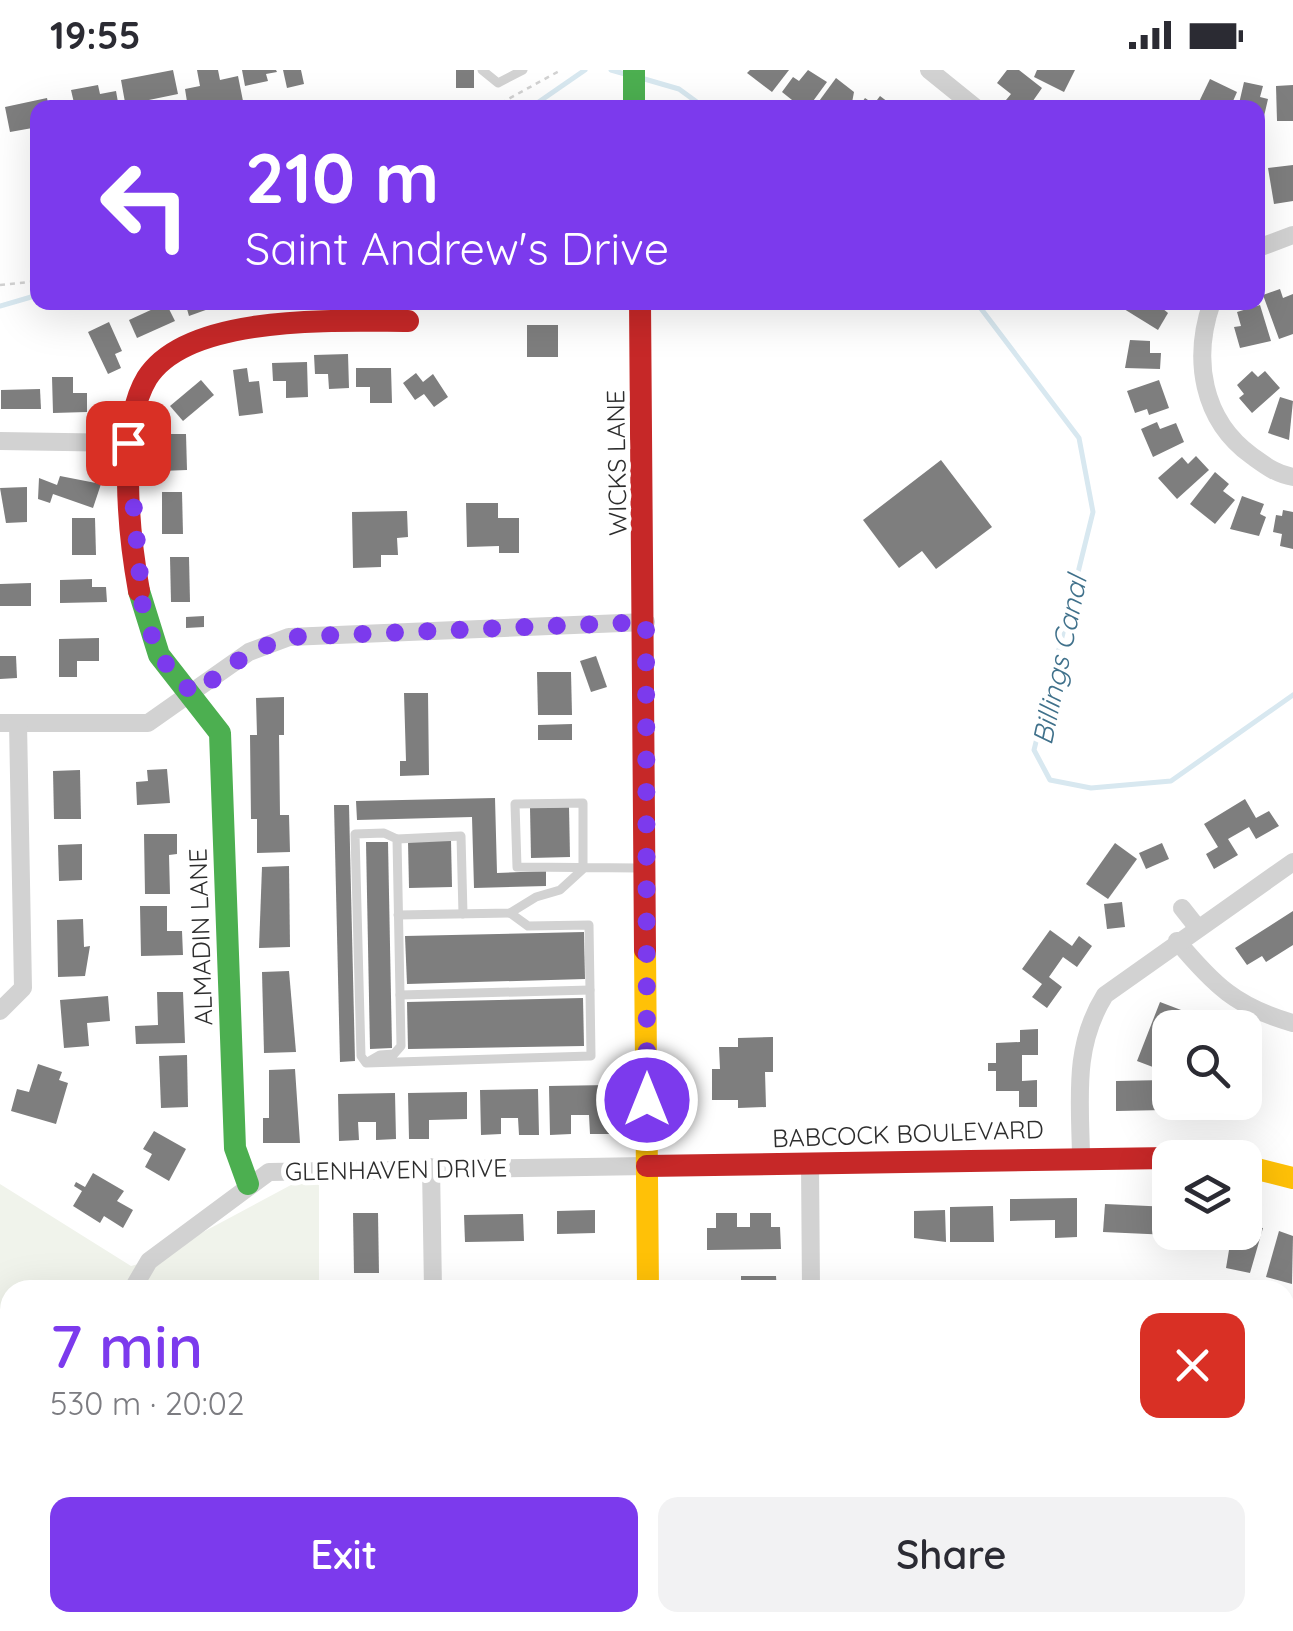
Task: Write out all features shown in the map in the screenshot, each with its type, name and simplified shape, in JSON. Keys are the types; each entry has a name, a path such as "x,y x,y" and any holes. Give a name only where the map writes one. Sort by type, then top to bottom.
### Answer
{"street":[{"path":"634,70 634,100"},
{"path":"934,71 967,100"},
{"path":"1265,245 1293,234"},
{"name":"WICKS LANE","path":"640,310 646,622 648,1280"},
{"path":"1209,310 1200,364 1208,400 1232,442 1278,474 1293,478"},
{"path":"0,441 128,443 148,374 162,360 200,338 327,321 408,322"},
{"name":"ALMADIN LANE","path":"128,443 143,610 159,656 193,694 220,734 235,1148 248,1184"},
{"path":"0,1010 22,988 9,723 148,722 250,652 289,637 646,622"},
{"path":"1081,1156 1081,1048 1090,1020 1106,995 1196,926 1293,862"},
{"path":"1182,908 1196,926"},
{"path":"1177,941 1218,989 1240,1003 1293,1023"},
{"name":"BABCOCK BOULEVARD","path":"648,1166 1152,1158"},
{"path":"810,1163 811,1280"},
{"name":"GLENHAVEN DRIVE","path":"138,1280 149,1261 269,1172 648,1166"},
{"path":"431,1168 433,1280"},
{"path":"1262,1170 1293,1178"}],"lane":[{"path":"482,70 498,84 523,70"},
{"path":"398,915 510,913 536,897 560,890 583,869 583,803 515,804 518,866 583,869 646,868"},
{"path":"366,1064 361,1056 355,834 384,834 397,839 461,836 464,914"},
{"path":"366,1064 380,1055 394,1054 401,1046 397,839"},
{"path":"366,1064 591,1056 589,926 528,926 510,913"},
{"path":"400,995 590,990"}],"path":[{"path":"507,100 561,70"},
{"path":"0,285 30,281"}],"shaded area":[{"path":"319,1170 319,1280 0,1280 0,1184 131,1266 149,1261"}],"building":[{"path":"173,70 178,94 125,100 121,80"},
{"path":"197,70 218,70 220,80 238,76 243,100 187,100 185,89 200,86"},
{"path":"242,70 277,72 266,74 268,81 245,86"},
{"path":"283,70 301,70 304,84 287,88"},
{"path":"456,70 474,70 474,88 456,88"},
{"path":"789,70 772,92 747,73"},
{"path":"808,70 827,82 814,100 792,100 782,92 793,77 799,81"},
{"path":"1007,70 1019,70 1042,88 1034,100 1006,100 1011,94 997,83"},
{"path":"1037,70 1075,70 1064,92 1034,77"},
{"path":"836,78 854,92 852,100 820,100"},
{"path":"1210,79 1237,92 1234,100 1200,100"},
{"path":"1244,82 1263,86 1260,97 1268,99 1265,112 1265,100 1240,100"},
{"path":"98,85 100,94 116,91 118,100 73,100 71,90"},
{"path":"1293,85 1293,121 1277,121 1276,86"},
{"path":"30,102 30,128 10,132 5,107"},
{"path":"1293,165 1293,201 1274,204 1268,168"},
{"path":"1280,289 1283,298 1293,294 1293,334 1279,339 1265,294"},
{"path":"151,310 170,310 175,321 137,338 129,320"},
{"path":"1126,310 1164,310 1168,313 1158,330"},
{"path":"1262,310 1271,341 1240,348 1234,327 1241,326 1237,312"},
{"path":"109,322 122,351 115,354 121,368 108,374 88,332"},
{"path":"527,325 558,325 558,357 527,357"},
{"path":"1130,340 1150,341 1150,353 1161,353 1160,369 1125,368"},
{"path":"348,354 349,388 329,389 328,374 315,374 314,355"},
{"path":"307,362 308,397 286,398 286,381 273,381 272,363"},
{"path":"247,368 249,382 259,381 263,413 239,416 233,370"},
{"path":"356,368 391,368 392,403 370,403 370,387 356,387"},
{"path":"1252,371 1258,377 1265,371 1280,388 1252,413 1239,398 1244,394 1237,385"},
{"path":"416,373 423,382 433,374 448,397 434,407 424,394 415,400 403,383"},
{"path":"52,377 73,377 73,393 87,393 87,412 53,413"},
{"path":"201,380 214,395 183,421 170,406"},
{"path":"1159,380 1169,408 1149,415 1147,409 1135,413 1127,391"},
{"path":"40,389 41,409 1,409 1,390"},
{"path":"1280,397 1293,401 1289,440 1268,433"},
{"path":"1157,422 1160,429 1176,423 1184,442 1153,457 1141,429"},
{"path":"160,434 186,434 187,470 161,471"},
{"path":"1196,456 1209,470 1177,499 1158,478 1182,457 1188,464"},
{"path":"941,460 992,527 936,569 922,551 899,568 863,520"},
{"path":"1215,472 1229,484 1223,491 1235,500 1215,524 1190,504"},
{"path":"60,476 101,484 93,508 53,494 50,503 38,499 39,478 57,485"},
{"path":"27,487 27,522 6,523 0,488"},
{"path":"162,492 182,492 183,534 162,534"},
{"path":"1242,496 1264,504 1260,514 1266,517 1259,536 1230,529"},
{"path":"466,503 498,503 498,518 519,518 519,553 499,553 499,546 467,547"},
{"path":"1283,510 1293,512 1293,549 1280,546 1282,534 1273,532 1276,515 1282,516"},
{"path":"407,511 408,537 397,538 398,555 381,555 381,567 353,568 352,512"},
{"path":"72,518 95,518 96,555 72,555"},
{"path":"170,557 189,557 190,602 171,602"},
{"path":"92,579 92,587 106,587 107,602 60,603 60,580"},
{"path":"31,583 31,606 0,606 0,584"},
{"path":"204,616 204,627 186,628 186,617"},
{"path":"99,638 99,661 77,661 77,677 59,677 59,639"},
{"path":"0,656 16,656 17,678 0,679"},
{"path":"596,656 607,687 591,692 580,661"},
{"path":"537,672 571,672 572,715 538,715"},
{"path":"404,693 428,693 429,775 400,776 400,761 406,761"},
{"path":"284,697 284,735 279,735 280,815 289,815 290,852 257,853 257,819 251,819 250,735 257,735 256,698"},
{"path":"572,724 572,740 538,740 538,725"},
{"path":"167,769 170,803 137,805 136,782 148,781 147,770"},
{"path":"80,770 81,819 54,819 53,771"},
{"path":"495,798 497,873 546,871 546,886 474,888 472,817 357,820 356,801"},
{"path":"1245,799 1256,818 1269,811 1279,826 1256,839 1249,827 1228,839 1238,855 1214,869 1206,854 1218,847 1204,824"},
{"path":"334,805 349,805 355,1061 340,1062"},
{"path":"569,807 570,857 531,858 530,808"},
{"path":"144,834 177,834 177,854 169,855 170,894 145,894"},
{"path":"451,840 452,887 409,888 408,841"},
{"path":"366,842 388,842 392,1048 370,1049"},
{"path":"1115,843 1137,859 1108,899 1086,884"},
{"path":"1162,843 1169,859 1146,869 1139,853"},
{"path":"82,844 82,880 59,881 58,845"},
{"path":"289,866 290,947 259,948 262,867"},
{"path":"1122,902 1125,927 1107,929 1104,904"},
{"path":"140,906 167,906 167,931 182,931 183,955 141,956"},
{"path":"1293,911 1293,945 1266,962 1262,956 1247,965 1235,948"},
{"path":"83,919 84,947 90,946 85,976 58,977 57,920"},
{"path":"1050,930 1072,946 1079,936 1092,946 1077,967 1063,957 1049,977 1062,987 1047,1008 1032,997 1042,984 1022,969"},
{"path":"584,932 585,979 407,984 405,936"},
{"path":"289,971 296,1052 264,1053 262,972"},
{"path":"157,992 183,992 185,1043 136,1044 135,1026 158,1025"},
{"path":"108,996 110,1021 87,1023 89,1046 64,1048 60,1000"},
{"path":"583,998 584,1046 408,1049 407,1002"},
{"path":"1160,1002 1181,1010 1157,1010"},
{"path":"1152,1023 1152,1067 1137,1061"},
{"path":"1038,1029 1038,1055 1022,1055 1022,1081 1037,1080 1037,1107 1019,1107 1019,1091 996,1091 996,1071 988,1071 988,1063 996,1063 996,1043 1020,1042 1020,1030"},
{"path":"773,1037 773,1072 765,1072 766,1107 738,1108 738,1100 712,1100 712,1069 720,1069 719,1047 738,1047 738,1038"},
{"path":"187,1055 188,1107 161,1108 159,1056"},
{"path":"38,1064 62,1072 59,1080 68,1083 56,1124 11,1111 17,1089 29,1092"},
{"path":"295,1069 300,1143 263,1143 263,1118 269,1118 269,1070"},
{"path":"1152,1080 1152,1110 1116,1111 1116,1081"},
{"path":"609,1085 610,1134 590,1134 589,1115 571,1115 571,1134 550,1135 549,1086"},
{"path":"538,1089 539,1135 519,1135 518,1118 501,1118 501,1134 481,1135 480,1090"},
{"path":"467,1092 467,1119 429,1120 429,1139 409,1139 408,1093"},
{"path":"395,1093 396,1139 376,1140 376,1122 358,1122 359,1140 339,1141 338,1094"},
{"path":"154,1131 186,1149 169,1181 145,1167 152,1154 143,1149"},
{"path":"93,1173 124,1191 117,1201 133,1210 123,1228 104,1216 100,1223 73,1206 82,1191 74,1186 76,1182 85,1187"},
{"path":"1077,1198 1077,1237 1055,1238 1055,1220 1010,1221 1010,1199"},
{"path":"1105,1204 1152,1206 1152,1234 1103,1232"},
{"path":"993,1206 994,1242 950,1242 950,1207"},
{"path":"595,1210 595,1233 557,1234 557,1211"},
{"path":"945,1210 946,1242 914,1238 914,1211"},
{"path":"353,1213 378,1213 379,1273 354,1273"},
{"path":"716,1213 737,1213 737,1227 750,1227 750,1213 771,1213 771,1227 780,1227 781,1249 707,1250 707,1228 716,1228"},
{"path":"523,1214 524,1241 465,1242 464,1215"},
{"path":"1279,1231 1293,1236 1292,1280 1266,1277"},
{"path":"1229,1250 1257,1250 1250,1273 1226,1268"},
{"path":"741,1276 776,1276 776,1280 741,1280"}],"waterway":[{"name":"Billings Canal","path":"542,100 585,70"},
{"name":"Billings Canal","path":"611,70 625,74"},
{"name":"Billings Canal","path":"641,78 679,89 694,100"},
{"name":"Billings Canal","path":"0,306 30,297"},
{"name":"Billings Canal","path":"982,310 1079,438 1093,512 1034,750 1050,780 1091,788 1171,781 1293,695"}],"traffic: fast":[{"path":"634,70 634,100"},
{"path":"139,591 159,655 220,733 235,1148 248,1184"}],"traffic: slow":[{"path":"645,950 648,1280"},
{"path":"1262,1170 1293,1178"}],"traffic: jam":[{"path":"640,310 645,950"},
{"path":"139,591 129,512 132,424 147,378 167,357 195,342 229,331 267,325 408,321"},
{"path":"647,1166 1152,1158"}],"route":[{"path":"128,443 143,610 159,656 193,694 250,652 289,637 646,622 647,1100"}]}
